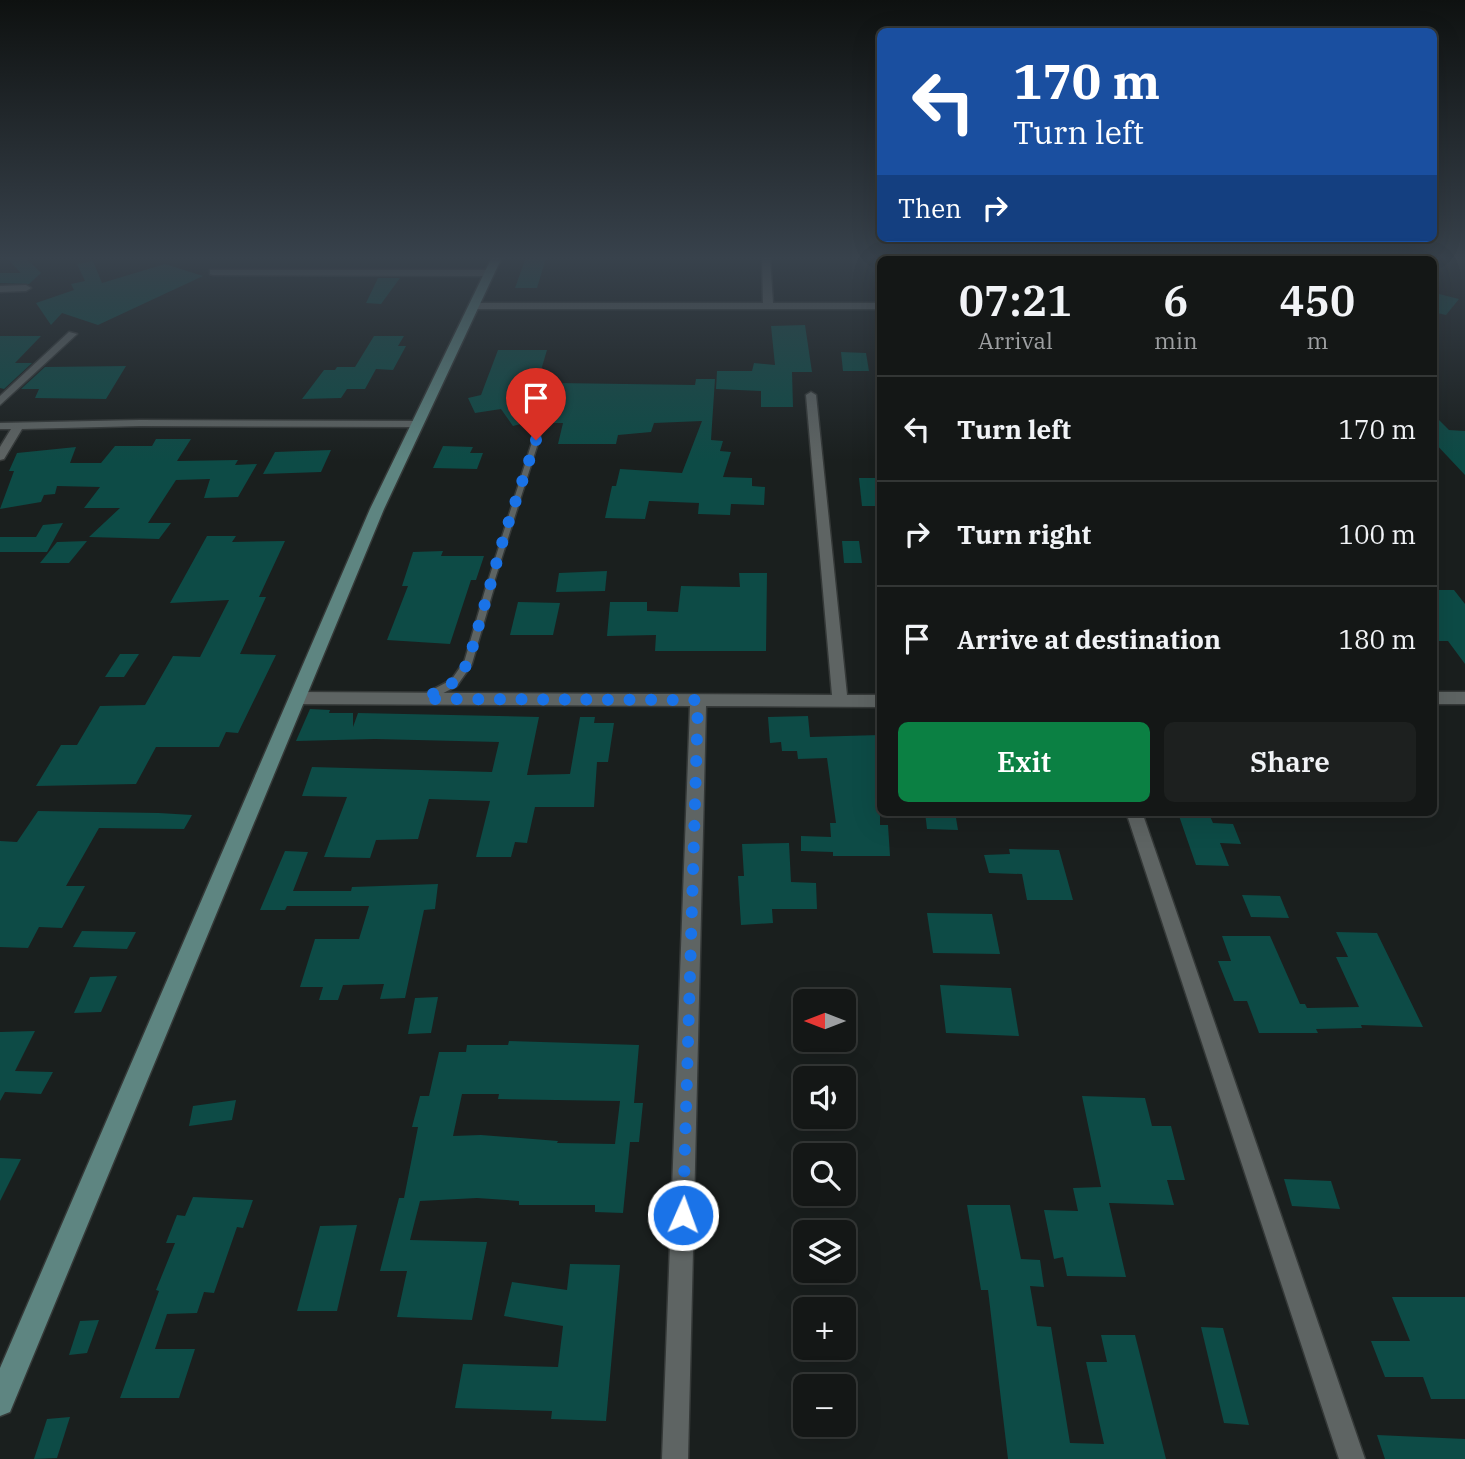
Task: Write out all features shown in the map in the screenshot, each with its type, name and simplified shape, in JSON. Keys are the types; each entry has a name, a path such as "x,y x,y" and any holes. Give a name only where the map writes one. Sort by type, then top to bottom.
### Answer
{"street":[{"path":"0,1402 377,509 466,325"},
{"path":"0,402 72,334"},
{"path":"811,395 840,701"},
{"path":"0,426 416,424"},
{"path":"0,457 19,425"},
{"path":"298,698 877,701"},
{"path":"1437,698 1465,698"},
{"path":"675,1459 698,700"},
{"path":"1135,816 1352,1459"}],"lane":[{"path":"424,699 454,682 468,663 505,533 539,430"}],"building":[{"path":"805,325 812,372 792,372 793,407 761,407 761,391 716,389 717,371 752,371 754,363 775,365 771,326"},
{"path":"0,336 41,336 15,363 32,363 4,389 0,388"},
{"path":"374,336 404,336 398,346 406,346 393,370 376,369 365,389 347,389 341,398 302,399 324,370 355,367"},
{"path":"498,350 547,350 539,377 529,377 527,382 511,382 536,420 513,426 501,409 475,413 468,398 481,395"},
{"path":"841,352 866,353 869,371 843,371"},
{"path":"126,366 106,399 35,398 39,389 21,389 45,367"},
{"path":"696,379 715,379 711,440 723,441 720,451 731,452 723,477 752,478 752,486 765,487 764,505 731,504 730,515 698,514 699,503 649,501 645,519 605,518 612,486 616,486 620,469 682,473 702,421 654,423 651,432 618,435 616,444 558,444 563,423 545,423 556,383 695,385"},
{"path":"1437,418 1449,430 1465,431 1465,475 1437,445"},
{"path":"156,439 191,439 177,461 238,460 235,465 257,464 238,497 204,498 210,479 176,480 148,523 171,523 159,539 89,537 120,508 84,508 100,487 57,486 55,494 44,495 41,502 0,509 14,471 9,471 17,453 76,447 70,463 101,463 115,446 152,446"},
{"path":"443,446 473,447 470,453 483,453 477,469 433,468"},
{"path":"331,450 321,472 263,474 275,452"},
{"path":"859,478 877,478 877,506 862,506"},
{"path":"63,523 47,552 0,552 0,537 36,537 43,525"},
{"path":"207,536 236,536 232,542 285,541 259,597 266,597 240,654 276,655 238,733 226,732 219,747 156,747 136,784 36,786 61,745 77,745 100,706 145,705 173,656 200,657 229,600 170,603"},
{"path":"87,541 69,563 40,563 57,542"},
{"path":"842,541 859,541 862,563 844,563"},
{"path":"443,551 441,556 484,556 476,580 471,580 450,644 387,640 408,586 402,586 413,552"},
{"path":"607,571 605,591 556,592 559,573"},
{"path":"739,573 767,573 766,651 655,651 656,635 607,636 610,602 647,602 647,611 678,612 681,586 740,587"},
{"path":"1437,590 1454,590 1465,604 1465,664 1448,641 1437,641"},
{"path":"518,602 560,603 553,635 510,635"},
{"path":"120,654 139,654 124,677 105,677"},
{"path":"310,709 330,710 329,713 353,713 353,727 358,713 539,717 527,775 570,774 580,717 595,717 594,723 614,723 608,762 597,762 594,807 535,807 527,843 515,842 511,857 476,857 490,801 429,799 418,839 376,840 370,858 324,857 347,797 302,796 312,767 492,772 499,742 375,739 296,741"},
{"path":"808,716 810,737 877,735 877,816 880,816 880,825 888,825 890,856 833,856 833,852 801,851 801,836 831,837 830,823 836,823 827,758 798,759 797,751 782,751 781,742 770,743 768,717"},
{"path":"38,811 192,815 184,829 99,828 66,886 85,886 62,928 39,927 28,948 0,947 0,841 17,842"},
{"path":"925,816 956,816 958,830 927,829"},
{"path":"1179,816 1210,816 1213,823 1233,824 1241,844 1220,843 1229,866 1196,865"},
{"path":"789,843 791,882 816,883 817,909 772,909 773,923 741,925 738,876 744,876 742,844"},
{"path":"1009,849 1059,850 1073,900 1027,900 1022,874 989,873 984,855 1010,854"},
{"path":"285,851 308,852 293,891 351,891 352,887 438,884 435,909 424,910 405,998 380,999 384,984 343,985 338,1000 319,1000 323,987 300,987 315,939 359,939 369,906 287,906 285,910 260,910"},
{"path":"1242,895 1280,896 1289,918 1251,917"},
{"path":"927,913 992,914 1000,954 933,953"},
{"path":"82,931 136,932 127,949 73,947"},
{"path":"1336,932 1377,933 1423,1027 1361,1025 1362,1028 1316,1029 1318,1033 1259,1033 1247,1001 1234,1001 1218,961 1231,961 1222,936 1270,936 1300,1004 1305,1004 1307,1008 1359,1007 1336,957 1348,957"},
{"path":"117,976 101,1012 74,1013 90,977"},
{"path":"940,985 1011,988 1019,1036 946,1033"},
{"path":"438,997 431,1033 408,1034 415,998"},
{"path":"35,1031 15,1071 53,1072 41,1094 5,1092 0,1101 0,1032"},
{"path":"509,1041 639,1045 634,1103 643,1103 639,1142 630,1142 623,1213 595,1212 595,1205 519,1205 519,1201 477,1198 420,1201 410,1240 487,1242 472,1320 397,1317 407,1271 380,1271 399,1198 404,1198 418,1127 412,1127 420,1096 429,1096 439,1052 466,1052 467,1045 508,1045","holes":["462,1094 499,1094 498,1099 620,1101 615,1144 557,1143 558,1141 481,1135 453,1136"]},
{"path":"1082,1096 1145,1098 1152,1126 1171,1126 1185,1180 1167,1180 1174,1205 1109,1203 1126,1277 1067,1276 1063,1257 1054,1259 1044,1210 1078,1211 1073,1188 1101,1187"},
{"path":"236,1100 232,1120 189,1126 193,1106"},
{"path":"0,1158 21,1159 0,1201"},
{"path":"1284,1179 1331,1181 1340,1209 1292,1206"},
{"path":"193,1197 253,1200 243,1228 237,1227 214,1293 204,1292 197,1313 167,1314 155,1349 195,1349 179,1398 120,1398 159,1291 156,1290 175,1243 166,1243 177,1215 185,1216"},
{"path":"967,1205 1010,1205 1021,1259 1040,1260 1044,1287 1030,1286 1037,1326 1051,1327 1070,1443 1104,1444 1086,1362 1107,1362 1101,1335 1135,1335 1166,1459 1008,1459 988,1290 981,1290"},
{"path":"357,1225 337,1311 297,1311 320,1226"},
{"path":"570,1264 620,1265 606,1421 551,1419 552,1411 455,1408 463,1364 558,1367 563,1326 504,1316 512,1282 567,1290"},
{"path":"1392,1297 1465,1297 1465,1399 1431,1399 1423,1377 1385,1377 1371,1341 1410,1341"},
{"path":"99,1320 87,1353 69,1355 80,1321"},
{"path":"1201,1327 1223,1328 1249,1425 1224,1423"},
{"path":"70,1417 57,1458 34,1459 47,1419"},
{"path":"1377,1435 1465,1439 1465,1459 1385,1459"}],"route":[{"path":"536,440 505,533 468,663 462,675 454,682 424,699 698,700 683,1215"}]}
